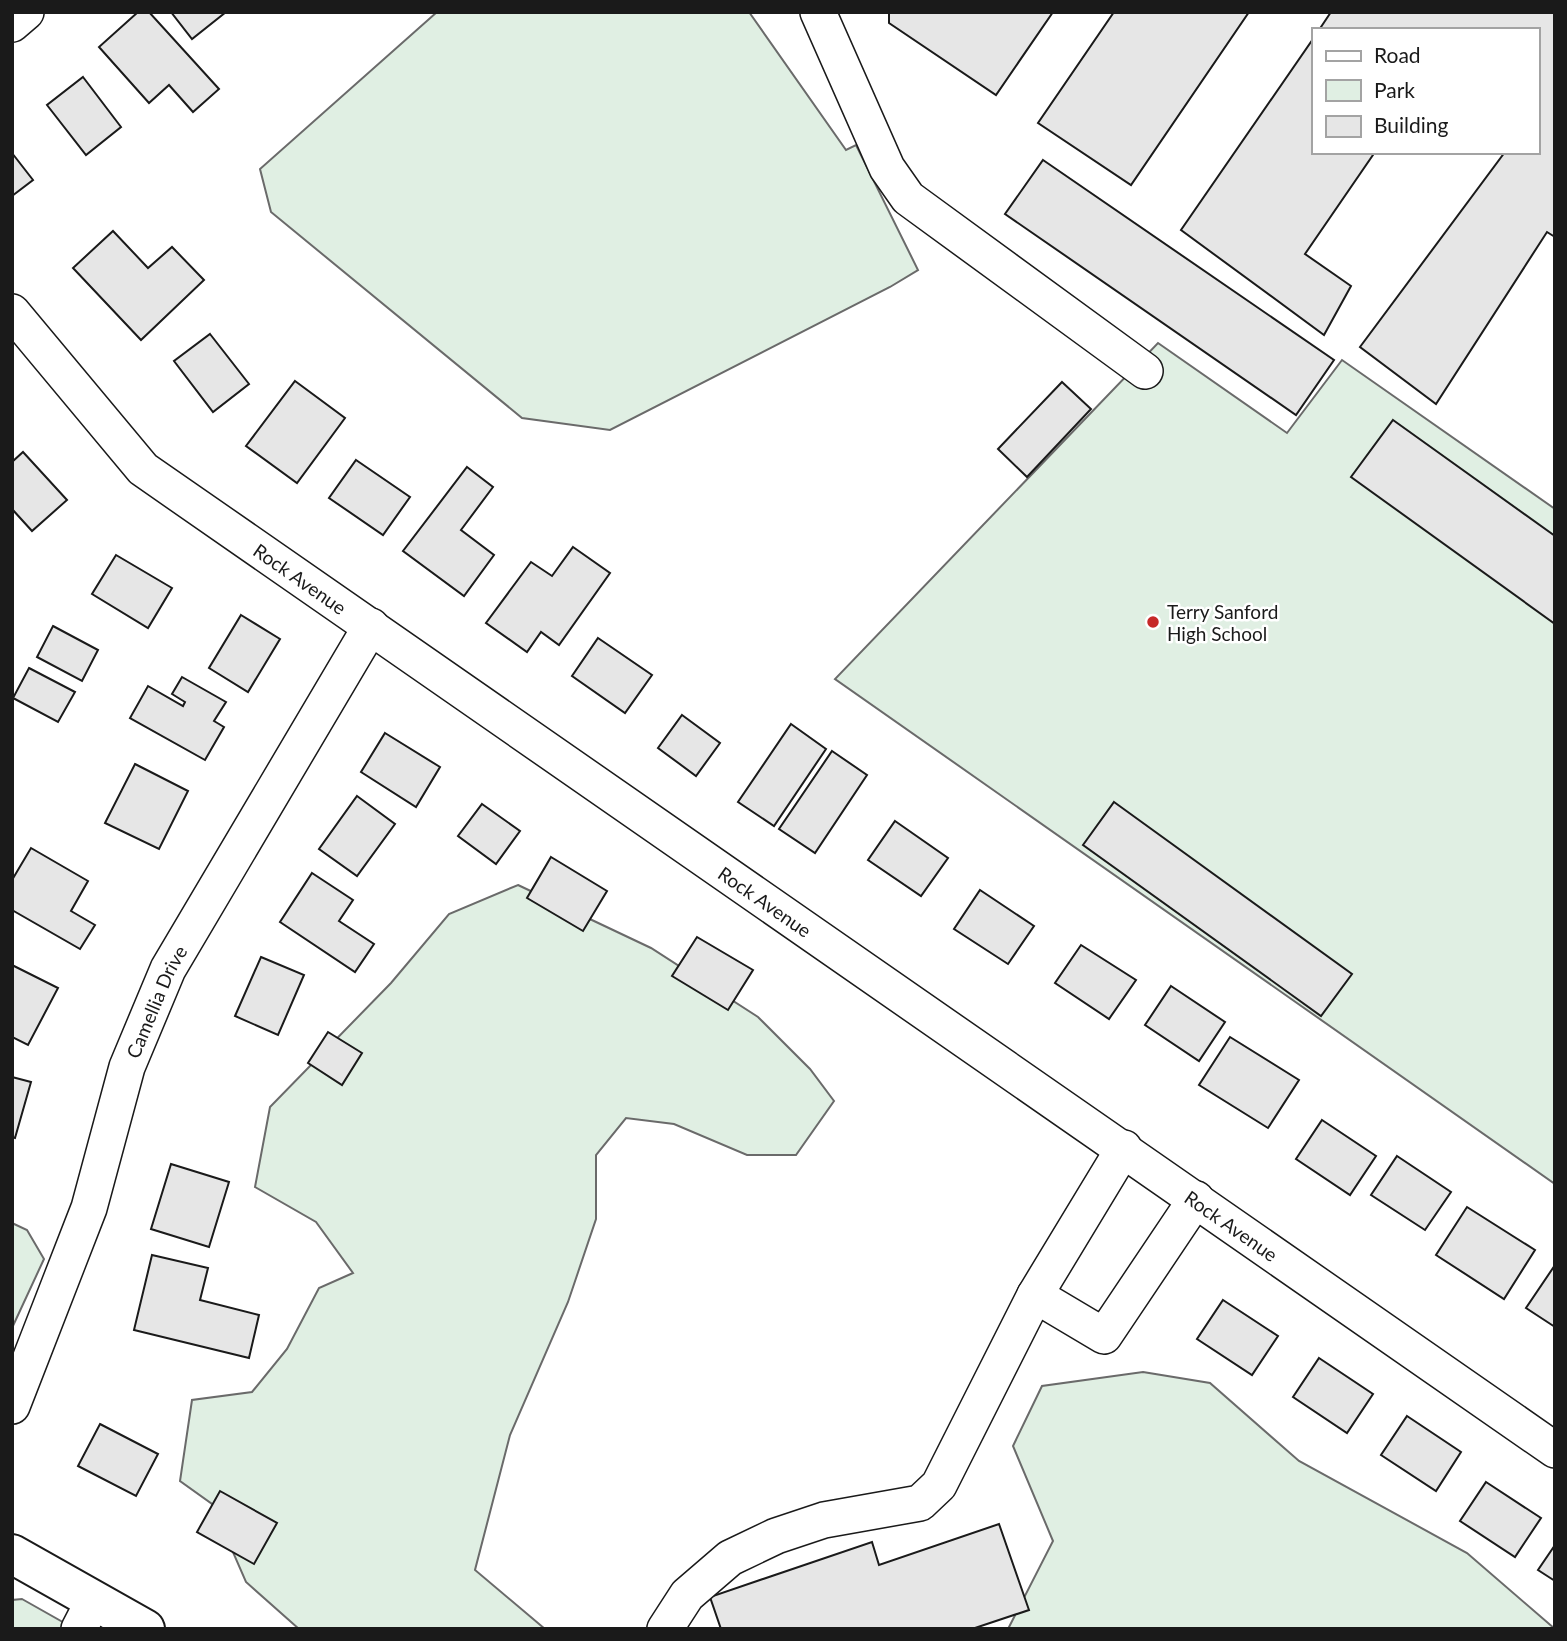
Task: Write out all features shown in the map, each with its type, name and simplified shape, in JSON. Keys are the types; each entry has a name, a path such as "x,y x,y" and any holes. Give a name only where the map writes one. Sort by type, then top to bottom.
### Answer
{"main road":[{"path":"12,1554 87,1615 145,1629"}],"street":[{"path":"12,24 26,12"},
{"path":"818,12 887,168 908,198 1144,372"},
{"name":"Rock Avenue","path":"12,312 143,469 1124,1148 1555,1450"},
{"name":"Camellia Drive","path":"12,1406 89,1208 127,1067 141,1027 167,970 371,626"},
{"path":"665,1629 687,1595 730,1558 824,1520 920,1503 939,1485 1035,1295 1124,1148"},
{"path":"1035,1295 1104,1336 1196,1199"}],"green space":[{"path":"437,12 749,12 846,150 856,145 918,270 890,287 610,430 522,418 271,212 260,169"},
{"path":"1158,343 1287,433 1342,360 1555,509 1555,1184 835,679"},
{"path":"518,885 651,948 758,1017 810,1069 834,1101 796,1155 747,1155 674,1124 626,1118 596,1155 596,1219 568,1302 510,1435 475,1570 545,1629 299,1629 246,1582 212,1504 180,1481 192,1400 252,1392 287,1349 319,1288 353,1273 316,1222 255,1187 270,1107 391,983 449,914"},
{"path":"12,1223 27,1230 44,1259 12,1328"},
{"path":"1143,1372 1210,1383 1299,1461 1467,1553 1555,1629 1008,1629 1053,1541 1013,1446 1042,1386"},
{"path":"22,1599 75,1629 12,1629 12,1600"}],"building":[{"path":"138,12 149,12 219,89 193,112 169,85 149,103 99,47"},
{"path":"171,12 226,12 192,39"},
{"path":"889,12 1053,12 996,95 889,23"},
{"path":"1114,12 1249,12 1131,185 1038,123"},
{"path":"1331,12 1555,12 1555,237 1547,232 1436,404 1360,347 1504,154 1539,154 1539,28 1320,28"},
{"path":"1312,40 1312,154 1374,154 1305,254 1351,286 1324,335 1181,230"},
{"path":"83,77 121,127 86,155 47,105"},
{"path":"12,153 33,180 12,196"},
{"path":"1043,160 1334,360 1296,415 1005,214"},
{"path":"113,231 148,268 172,247 204,280 141,340 73,268"},
{"path":"210,334 249,384 213,412 174,361"},
{"path":"295,381 345,418 297,483 246,446"},
{"path":"1062,382 1091,409 1027,477 998,449"},
{"path":"1393,420 1555,536 1555,624 1351,477"},
{"path":"23,452 67,500 32,531 12,509 12,462"},
{"path":"356,460 410,497 383,535 329,498"},
{"path":"467,467 493,487 461,530 494,555 464,596 403,551"},
{"path":"573,547 610,573 559,645 541,632 527,652 486,623 531,562 552,576"},
{"path":"116,555 172,588 148,628 92,594"},
{"path":"241,615 280,639 248,692 209,668"},
{"path":"53,626 98,650 82,681 37,657"},
{"path":"598,638 652,675 625,713 572,676"},
{"path":"29,668 75,692 58,722 13,698"},
{"path":"182,677 226,702 214,721 224,727 205,760 130,718 148,686 183,706 185,702 172,694"},
{"path":"682,715 720,743 696,776 658,748"},
{"path":"791,724 826,749 774,826 738,802"},
{"path":"385,733 440,767 416,807 361,772"},
{"path":"832,751 867,775 815,853 779,829"},
{"path":"135,764 188,791 159,849 105,823"},
{"path":"357,796 395,824 357,876 319,849"},
{"path":"1114,802 1352,974 1321,1016 1083,845"},
{"path":"482,804 520,831 496,864 458,836"},
{"path":"895,821 948,858 921,896 868,860"},
{"path":"31,848 88,881 71,911 95,925 80,949 12,910 12,880"},
{"path":"551,857 607,891 583,931 527,898"},
{"path":"312,873 353,900 339,921 374,944 355,972 280,922"},
{"path":"980,890 1034,926 1008,964 954,929"},
{"path":"697,937 753,970 728,1010 672,976"},
{"path":"1081,945 1136,980 1109,1019 1055,983"},
{"path":"261,957 304,975 278,1035 235,1016"},
{"path":"12,965 58,988 28,1045 12,1037"},
{"path":"1171,986 1225,1022 1199,1061 1145,1025"},
{"path":"328,1032 362,1053 342,1085 308,1063"},
{"path":"1230,1037 1299,1080 1268,1128 1199,1085"},
{"path":"12,1077 31,1082 15,1138 12,1137"},
{"path":"1322,1120 1376,1156 1350,1195 1296,1159"},
{"path":"1397,1156 1451,1192 1425,1230 1371,1195"},
{"path":"171,1164 229,1182 209,1247 151,1229"},
{"path":"1467,1207 1535,1250 1504,1299 1436,1255"},
{"path":"152,1255 208,1268 200,1300 259,1315 249,1358 134,1330"},
{"path":"1555,1265 1555,1327 1526,1308"},
{"path":"1223,1300 1278,1336 1252,1375 1197,1339"},
{"path":"1319,1358 1373,1394 1347,1433 1293,1397"},
{"path":"1407,1416 1461,1452 1436,1491 1381,1455"},
{"path":"100,1424 158,1454 136,1496 78,1466"},
{"path":"1486,1482 1541,1518 1515,1557 1460,1521"},
{"path":"220,1491 277,1523 254,1564 197,1532"},
{"path":"999,1524 1029,1610 972,1629 721,1629 710,1597 872,1542 879,1565"},
{"path":"1555,1545 1555,1581 1538,1570"}],"place":[{"name":"Terry Sanford High School","path":"1153,622"}]}
